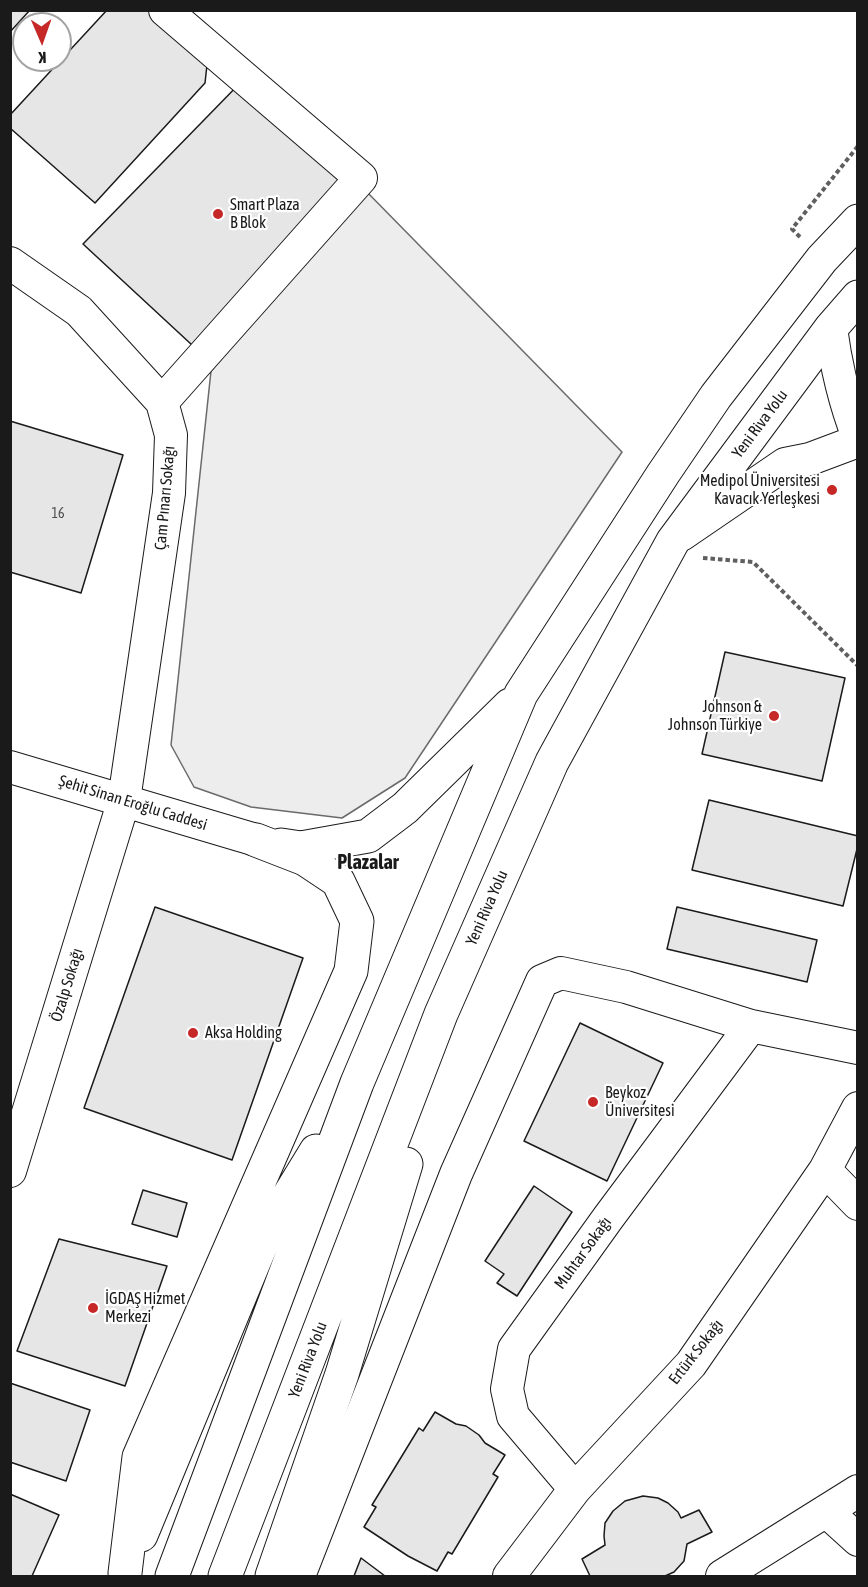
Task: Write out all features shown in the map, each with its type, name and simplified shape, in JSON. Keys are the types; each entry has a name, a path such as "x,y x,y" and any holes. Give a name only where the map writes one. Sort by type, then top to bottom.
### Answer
{"highway":[{"path":"822,259 858,196"},
{"path":"172,1576 357,1083 521,694 716,396 822,259 858,221"},
{"name":"Yeni Riva Yolu","path":"225,1576 441,1014 552,762 668,548 831,328 858,297"},
{"path":"831,328 858,310"},
{"path":"256,840 301,848 368,836 405,808 521,694"},
{"path":"124,1575 139,1457 351,971 357,921 338,880 305,859 256,840"},
{"path":"272,1576 342,1374 392,1206 502,874"},
{"path":"124,1575 266,1233 357,1083"}],"street":[{"path":"162,402 361,178 165,10"},
{"name":"Çam Pınarı Sokağı","path":"10,263 79,311 162,402 171,435 169,493 124,800"},
{"path":"668,548 785,464 810,459 858,439 838,376 831,328"},
{"name":"Şehit Sinan Eroğlu Caddesi","path":"10,766 256,840"},
{"name":"Özalp Sokağı","path":"13,1157 124,800"},
{"path":"299,1576 456,1174 542,981 561,973 626,987 751,1026 858,1048"},
{"name":"Muhtar Sokağı","path":"575,1489 513,1416 507,1389 514,1349 751,1026"},
{"name":"Ertürk Sokağı","path":"509,1576 575,1489 691,1364 825,1170 858,1108"},
{"path":"825,1170 858,1204"},
{"path":"722,1576 858,1491"},
{"path":"826,1511 858,1540"}],"path":[{"path":"822,259 792,228 858,146"},
{"path":"668,548 753,562 858,666"}],"shaded area":[{"path":"366,191 622,452 405,778 342,818 251,807 194,787 171,745 211,371"}],"building":[{"path":"10,10 30,10 12,12 10,32"},
{"path":"107,10 153,10 207,65 205,83 95,203 10,128 10,115 50,72 72,72 72,48"},
{"name":"Smart Plaza B Blok","path":"244,79 353,184 192,345 83,244"},
{"path":"10,421 123,455 81,593 10,572"},
{"name":"Johnson & Johnson Türkiye","path":"725,652 845,678 822,781 702,754"},
{"path":"709,800 858,836 858,845 843,906 692,870"},
{"name":"Aksa Holding","path":"155,907 303,958 232,1160 84,1108"},
{"path":"677,907 817,940 807,982 667,949"},
{"name":"Beykoz Üniversitesi","path":"580,1023 663,1063 607,1181 524,1141"},
{"path":"534,1186 572,1212 517,1296 497,1283 504,1274 485,1261"},
{"path":"143,1190 187,1203 177,1237 132,1224"},
{"name":"İGDAŞ Hizmet Merkezi","path":"59,1239 167,1266 125,1386 17,1351"},
{"path":"10,1383 90,1410 66,1481 10,1462"},
{"path":"435,1412 456,1424 466,1426 479,1435 485,1443 505,1455 493,1474 498,1477 452,1554 448,1552 437,1571 408,1556 364,1527 376,1507 372,1505 419,1428 423,1431"},
{"path":"10,1494 59,1515 32,1576 10,1576"},
{"path":"643,1496 658,1498 668,1503 681,1518 699,1510 712,1532 687,1544 684,1561 674,1572 665,1576 590,1576 582,1559 605,1545 605,1523 613,1511 625,1501"},
{"path":"361,1558 385,1576 354,1576"}],"place":[{"name":"Smart Plaza B Blok","path":"218,214"},
{"name":"Medipol Üniversitesi Kavacık Yerleşkesi","path":"832,490"},
{"name":"Johnson & Johnson Türkiye","path":"774,716"},
{"name":"Aksa Holding","path":"193,1033"},
{"name":"Beykoz Üniversitesi","path":"593,1102"},
{"name":"İGDAŞ Hizmet Merkezi","path":"93,1308"}],"district":[{"name":"Plazalar","path":"368,863"}]}
